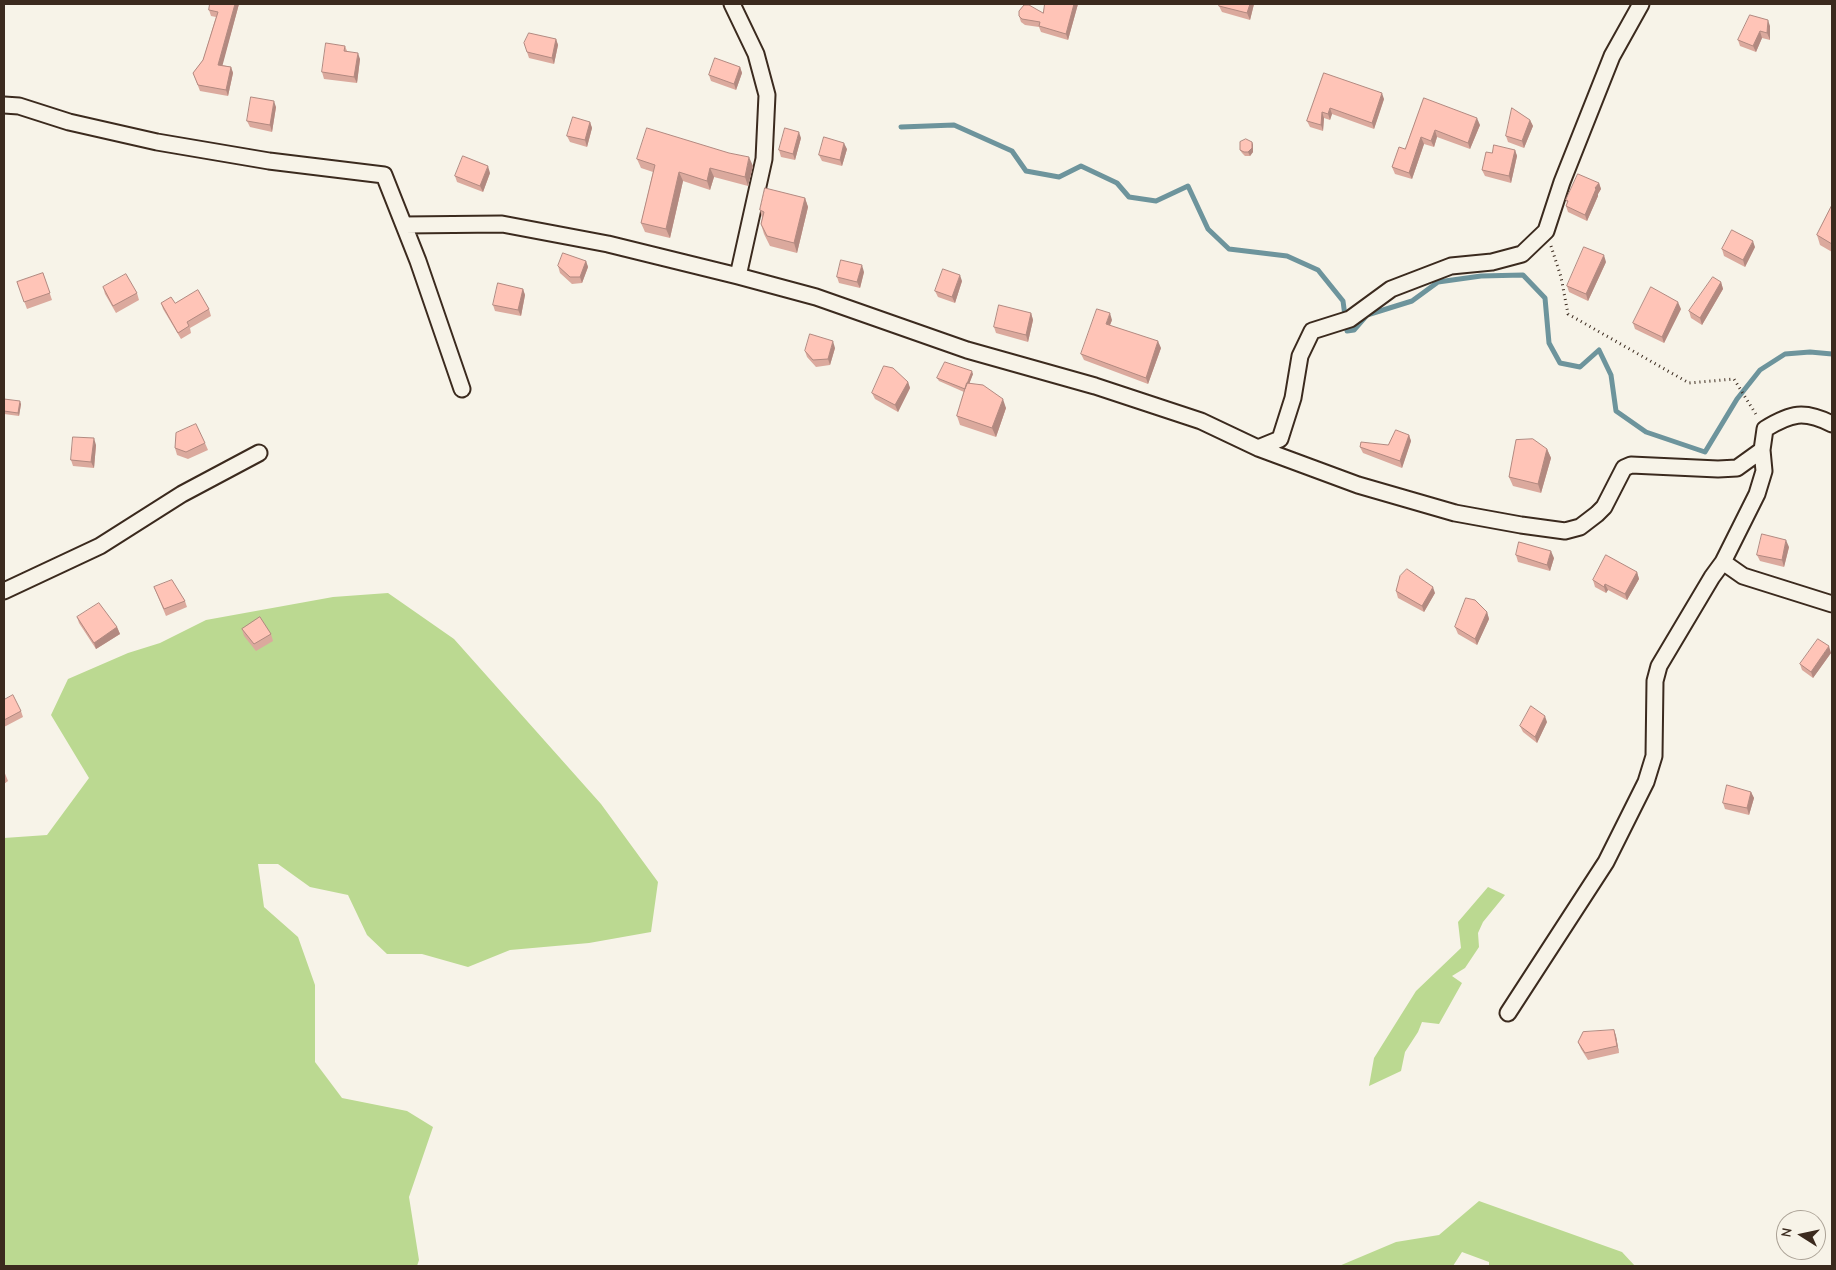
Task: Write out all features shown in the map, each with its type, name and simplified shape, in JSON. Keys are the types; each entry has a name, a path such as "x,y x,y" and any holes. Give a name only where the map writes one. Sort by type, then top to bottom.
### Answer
{"street":[{"path":"732,4 756,54 767,95 764,159 738,276"},
{"path":"1258,448 1280,439 1293,398 1300,356 1312,331 1350,319 1391,289 1451,266 1492,262 1522,254 1546,232 1562,182 1612,56 1642,4"},
{"path":"4,105 19,106 69,122 157,142 269,161 384,175 404,225 462,388"},
{"path":"404,225 502,224 608,244 816,297 967,350 1113,392 1201,421 1258,448 1358,485 1455,513 1521,526 1565,531 1580,527 1604,507 1624,468 1631,465 1718,469 1737,468 1762,450"},
{"path":"1508,1013 1606,862 1646,782 1654,756 1655,682 1659,666 1712,577 1723,562 1756,494 1764,472 1762,450 1765,429 1782,418 1798,415 1816,416 1832,424"},
{"path":"4,591 100,546 182,494 260,453"},
{"path":"1723,562 1743,576 1832,604"}],"path":[{"path":"1546,232 1561,277 1568,314 1689,383 1734,379 1765,429"}],"green space":[{"path":"388,593 454,639 601,804 658,882 651,932 589,943 510,950 468,967 422,954 387,954 367,935 348,895 310,887 278,864 258,864 264,907 298,937 315,985 315,1062 342,1098 407,1111 433,1127 409,1197 419,1260 417,1266 4,1266 4,838 47,835 89,778 51,715 68,679 128,653 160,643 206,620 333,597"},
{"path":"1488,887 1505,895 1483,922 1478,933 1479,947 1465,968 1452,976 1462,983 1439,1024 1422,1022 1405,1052 1401,1071 1369,1086 1374,1058 1416,991 1461,948 1458,922"},
{"path":"1479,1201 1622,1252 1635,1266 1489,1266 1489,1262 1462,1252 1453,1266 1339,1266 1396,1242 1439,1235"}],"building":[{"path":"210,4 235,4 218,65 231,67 226,90 198,85 193,73 203,60 218,12 209,10"},
{"path":"1045,4 1074,4 1066,34 1039,26 1040,22 1022,19 1019,16 1019,11 1024,5 1029,5 1043,13"},
{"path":"1220,4 1250,4 1247,13 1219,6"},
{"path":"1750,15 1768,20 1767,33 1760,31 1753,46 1738,40"},
{"path":"529,33 556,39 552,58 527,52 524,43"},
{"path":"326,43 345,46 344,51 358,53 354,77 322,72"},
{"path":"715,58 740,67 734,84 709,75"},
{"path":"1324,73 1382,93 1372,123 1330,108 1328,114 1322,112 1321,125 1307,121"},
{"path":"251,97 274,101 270,125 247,121"},
{"path":"1424,98 1477,118 1468,143 1435,130 1431,141 1421,137 1409,173 1392,167 1399,147 1405,149"},
{"path":"1512,108 1530,120 1522,141 1506,136"},
{"path":"573,117 590,122 585,140 567,136"},
{"path":"647,128 729,153 749,157 745,177 710,168 707,181 679,172 666,229 641,223 655,165 637,159"},
{"path":"785,128 799,132 793,154 779,150"},
{"path":"824,137 844,143 840,160 819,155"},
{"path":"1246,139 1252,142 1252,148 1248,152 1244,152 1240,150 1240,142"},
{"path":"1494,145 1515,150 1509,176 1482,170 1486,152 1492,153"},
{"path":"463,156 488,166 480,186 455,176"},
{"path":"1578,174 1599,183 1595,188 1585,215 1566,206 1568,201 1566,200"},
{"path":"765,188 805,198 794,243 767,236 761,224 764,212 760,210"},
{"path":"1832,205 1832,244 1817,235"},
{"path":"1732,230 1753,241 1743,260 1722,249"},
{"path":"1584,247 1604,255 1586,294 1567,286"},
{"path":"563,253 586,261 580,277 570,277 558,266"},
{"path":"841,260 862,265 857,282 837,277"},
{"path":"943,269 960,275 952,297 935,291"},
{"path":"43,273 50,293 24,302 17,282"},
{"path":"126,274 137,293 113,306 103,287"},
{"path":"1713,277 1721,282 1700,318 1689,311"},
{"path":"498,283 523,289 518,310 493,305"},
{"path":"1651,287 1678,302 1662,337 1633,323"},
{"path":"198,290 209,309 187,322 189,326 178,333 161,303 171,297 175,303"},
{"path":"999,305 1031,313 1026,335 994,327"},
{"path":"1097,309 1110,313 1106,324 1158,341 1146,378 1081,354"},
{"path":"810,334 833,341 828,359 813,360 805,351"},
{"path":"945,362 972,371 965,389 937,378"},
{"path":"884,366 893,368 908,382 895,405 872,393"},
{"path":"967,383 983,385 1003,399 992,428 957,416"},
{"path":"4,399 20,401 18,413 4,411"},
{"path":"196,424 205,443 186,452 175,448 176,433"},
{"path":"1396,430 1409,435 1400,461 1360,447 1361,442 1388,445"},
{"path":"73,437 94,438 91,462 71,460"},
{"path":"1533,439 1547,449 1538,484 1509,477 1516,440"},
{"path":"1762,534 1786,540 1782,560 1757,555"},
{"path":"1519,542 1551,551 1547,565 1516,555"},
{"path":"1606,555 1637,572 1625,594 1605,584 1604,587 1593,580"},
{"path":"1407,569 1433,587 1422,606 1396,591 1400,576"},
{"path":"172,580 185,601 164,609 154,587"},
{"path":"1466,598 1475,600 1487,612 1475,639 1455,627"},
{"path":"99,603 117,627 94,643 77,617"},
{"path":"260,617 271,634 254,644 242,629"},
{"path":"1818,639 1829,646 1811,672 1800,664"},
{"path":"13,695 21,711 4,720 4,700"},
{"path":"1531,706 1545,716 1535,737 1520,726"},
{"path":"1727,785 1751,792 1747,808 1723,803"},
{"path":"1614,1030 1617,1046 1585,1053 1578,1042 1583,1032"}],"waterway":[{"path":"901,127 954,125 1012,151 1026,171 1059,177 1081,166 1117,183 1129,197 1156,201 1188,186 1208,229 1229,249 1287,256 1318,270 1343,301 1347,331 1354,330 1367,315 1412,301 1438,282 1481,276 1523,275 1545,298 1549,343 1560,363 1580,367 1599,350 1611,375 1616,411 1646,432 1705,452 1737,399 1760,370 1785,354 1810,352 1832,354"}]}
